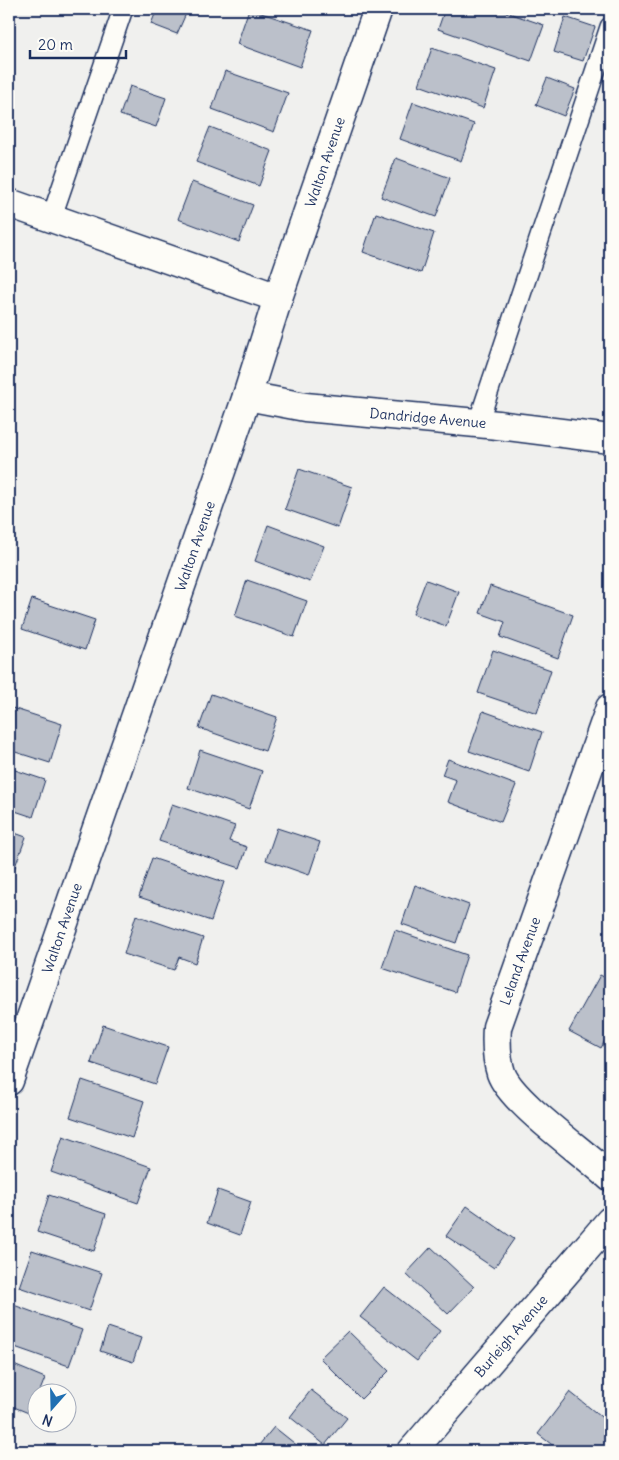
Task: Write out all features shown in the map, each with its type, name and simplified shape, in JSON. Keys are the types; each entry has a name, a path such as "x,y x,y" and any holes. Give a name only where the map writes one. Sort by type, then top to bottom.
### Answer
{"street":[{"name":"Walton Avenue","path":"9,1081 247,396 278,298 378,9"},
{"path":"9,203 278,298"},
{"name":"Dandridge Avenue","path":"247,396 305,407 478,423 610,439"},
{"name":"Leland Avenue","path":"610,708 497,1027 496,1048 502,1075 518,1098 610,1177"},
{"name":"Burleigh Avenue","path":"412,1451 610,1221"}],"lane":[{"path":"51,219 123,9"},
{"path":"478,423 610,27"}],"building":[{"path":"157,9 188,9 177,34 151,24"},
{"path":"249,9 313,30 300,67 237,44"},
{"path":"445,9 497,9 544,25 531,61 438,29"},
{"path":"565,17 595,27 583,61 554,52"},
{"path":"432,48 496,70 483,108 419,85"},
{"path":"225,71 288,93 274,132 212,109"},
{"path":"547,78 575,89 564,116 536,105"},
{"path":"130,86 166,98 156,127 120,115"},
{"path":"413,102 474,124 461,161 400,139"},
{"path":"210,127 272,151 259,186 196,162"},
{"path":"396,158 450,178 436,217 381,197"},
{"path":"192,182 253,205 239,242 178,219"},
{"path":"376,213 434,233 421,273 363,252"},
{"path":"299,469 352,487 338,528 285,509"},
{"path":"268,525 324,546 310,582 255,561"},
{"path":"247,580 307,601 294,637 235,616"},
{"path":"426,580 459,592 446,626 413,614"},
{"path":"490,586 573,615 558,658 500,637 505,622 480,613"},
{"path":"32,599 95,620 85,650 22,629"},
{"path":"493,650 551,670 537,713 478,693"},
{"path":"211,694 277,717 265,751 199,728"},
{"path":"9,707 62,724 50,763 9,750"},
{"path":"483,711 542,732 529,772 469,751"},
{"path":"200,750 262,771 249,809 188,788"},
{"path":"448,759 516,785 501,822 448,802 456,780 442,775"},
{"path":"9,768 45,780 33,817 9,809"},
{"path":"172,804 235,826 229,841 247,847 240,868 159,841"},
{"path":"277,828 320,842 309,875 266,860"},
{"path":"9,831 26,837 13,872 9,870"},
{"path":"152,858 224,882 211,921 139,897"},
{"path":"415,885 469,905 456,943 402,924"},
{"path":"136,915 203,938 195,963 179,957 174,970 124,954"},
{"path":"395,930 467,955 455,992 382,968"},
{"path":"600,975 610,980 610,1031 601,1048 569,1031"},
{"path":"103,1025 168,1047 155,1084 91,1063"},
{"path":"82,1080 144,1101 132,1138 70,1117"},
{"path":"63,1136 151,1167 138,1203 51,1172"},
{"path":"218,1190 251,1202 240,1235 207,1223"},
{"path":"49,1195 106,1214 94,1251 37,1232"},
{"path":"467,1206 514,1239 494,1268 446,1236"},
{"path":"431,1247 474,1287 448,1314 406,1274"},
{"path":"32,1250 102,1273 89,1311 19,1287"},
{"path":"384,1287 440,1331 417,1361 360,1317"},
{"path":"11,1304 82,1330 69,1366 9,1345"},
{"path":"108,1327 141,1338 133,1362 100,1351"},
{"path":"348,1331 389,1371 361,1399 320,1358"},
{"path":"9,1363 45,1378 43,1382 28,1382 28,1413 9,1405"},
{"path":"311,1390 347,1418 325,1445 290,1417"},
{"path":"570,1392 610,1424 609,1451 560,1451 538,1434"},
{"path":"274,1427 304,1451 254,1451"},
{"path":"528,1446 537,1451 525,1451"}]}
